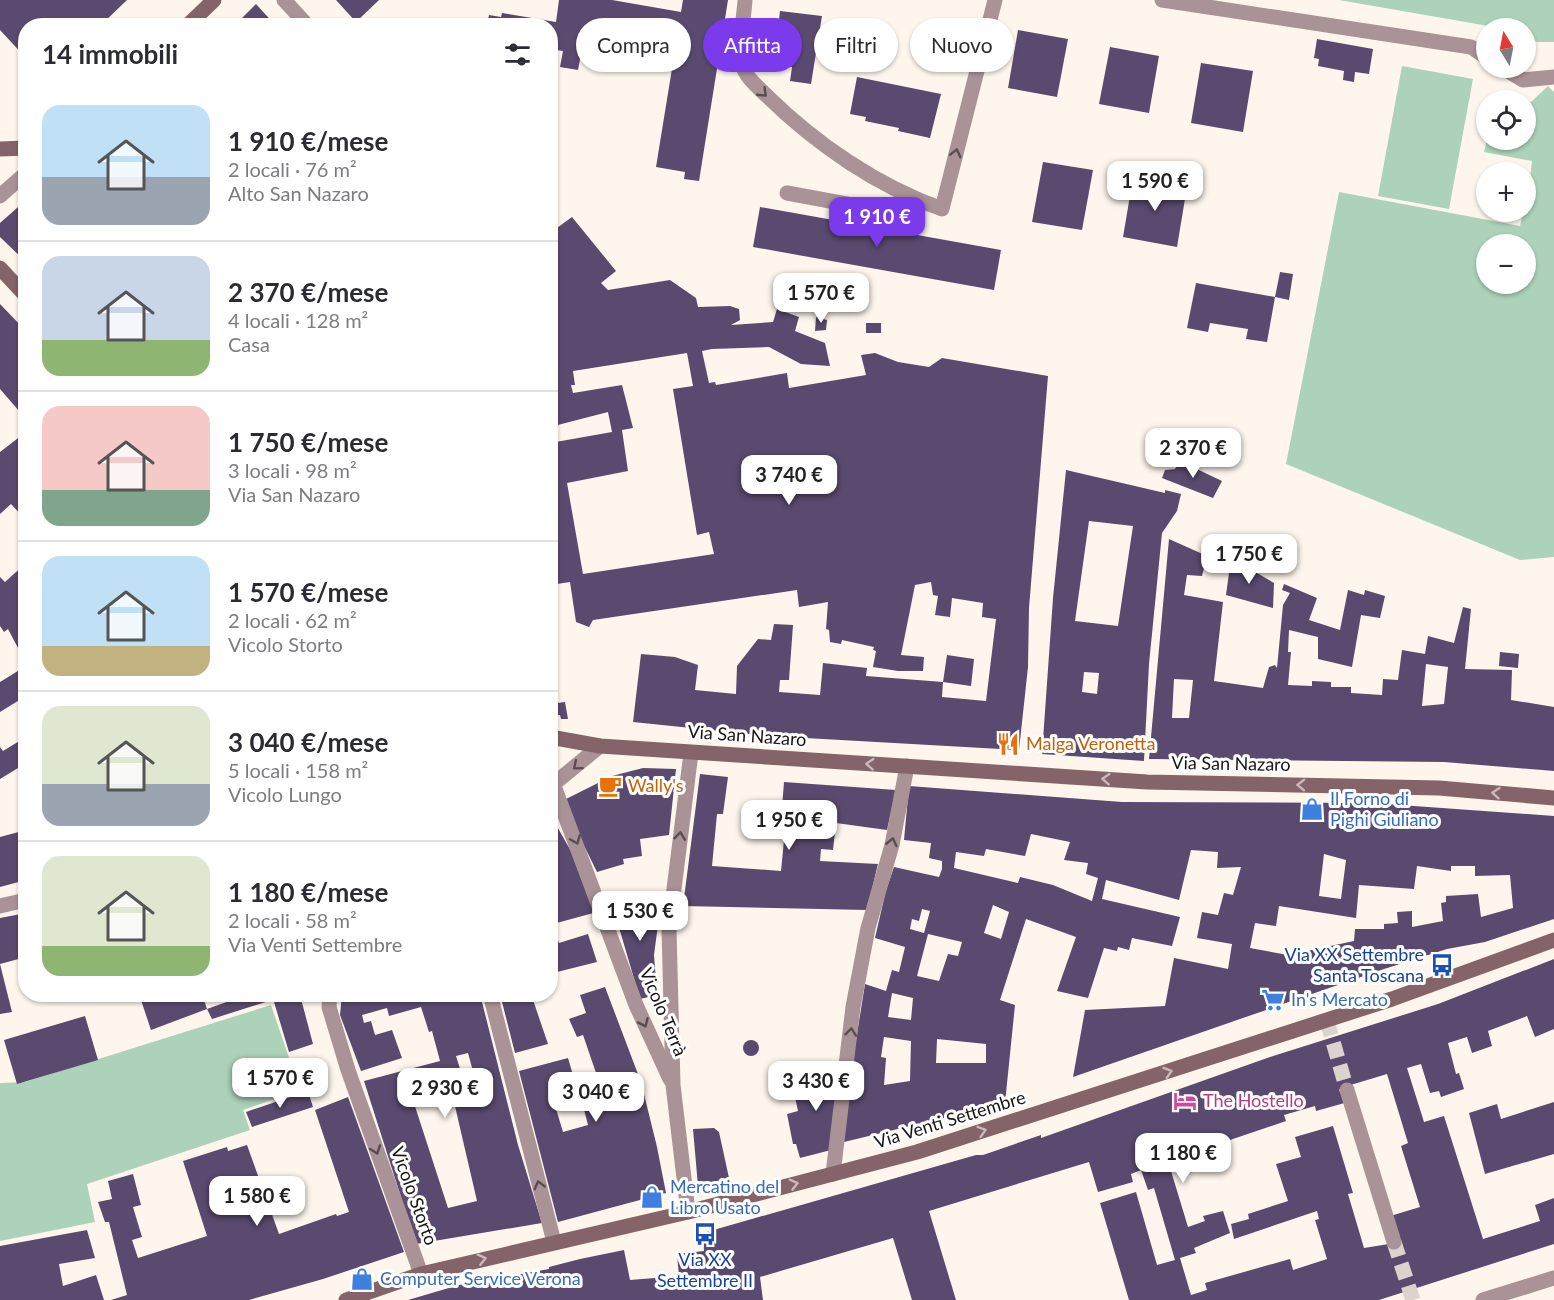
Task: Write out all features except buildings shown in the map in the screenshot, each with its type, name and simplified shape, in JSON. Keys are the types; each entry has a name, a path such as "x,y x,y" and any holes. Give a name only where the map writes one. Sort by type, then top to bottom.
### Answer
{"street":[{"path":"195,18 213,0"},
{"path":"284,0 301,18"},
{"path":"746,0 742,64 750,79 799,127 851,163 918,201 942,209 995,0"},
{"path":"1162,0 1471,47 1476,50"},
{"path":"1520,78 1523,80 1554,76"},
{"path":"0,149 18,148"},
{"path":"0,196 18,180"},
{"path":"787,193 906,215 918,201"},
{"path":"0,268 18,287"},
{"name":"Via San Nazaro","path":"558,738 600,746 691,753 1147,782 1439,788 1554,798"},
{"path":"558,782 600,746"},
{"name":"Vicolo Terrà","path":"688,1212 673,1085 669,929 691,753"},
{"path":"833,1174 853,1007 868,928 892,845 907,766"},
{"name":"Vicolo Terrà","path":"558,803 636,1005 673,1085"},
{"path":"0,906 18,902"},
{"name":"Via Venti Settembre","path":"346,1300 421,1274 688,1212 937,1146 1320,1023 1554,940"},
{"name":"Vicolo Storto","path":"329,1002 348,1070 421,1274"},
{"path":"492,1002 554,1242"},
{"path":"1347,1090 1394,1242"},
{"path":"1483,1300 1554,1278"}],"green space":[{"path":"1339,0 1554,0 1554,42 1536,42 1536,18 1476,18 1476,24"},
{"path":"1402,66 1473,79 1449,209 1378,196"},
{"path":"1548,86 1554,92 1554,557 1520,560 1286,464 1339,192 1476,218 1476,222 1499,222 1520,226 1521,222 1536,222 1536,162 1484,152 1484,150 1536,150 1536,97"},
{"path":"271,1005 300,1090 243,1110 250,1130 87,1184 95,1222 0,1241 0,1083 25,1082"}],"tunnel":[{"path":"1327,1021 1347,1090"},
{"path":"1394,1242 1413,1300"}],"place":[{"name":"Malga Veronetta","path":"1008,744"},
{"name":"Wally's","path":"610,786"},
{"name":"Il Forno di Pighi Giuliano","path":"1312,809"},
{"name":"Via XX Settembre Santa Toscana","path":"1442,965"},
{"name":"In's Mercato","path":"1273,1000"},
{"name":"The Hostello","path":"1185,1101"},
{"name":"Mercatino del Libro Usato","path":"652,1197"},
{"name":"Via XX Settembre II","path":"705,1234"},
{"name":"Computer Service Verona","path":"362,1279"}]}
